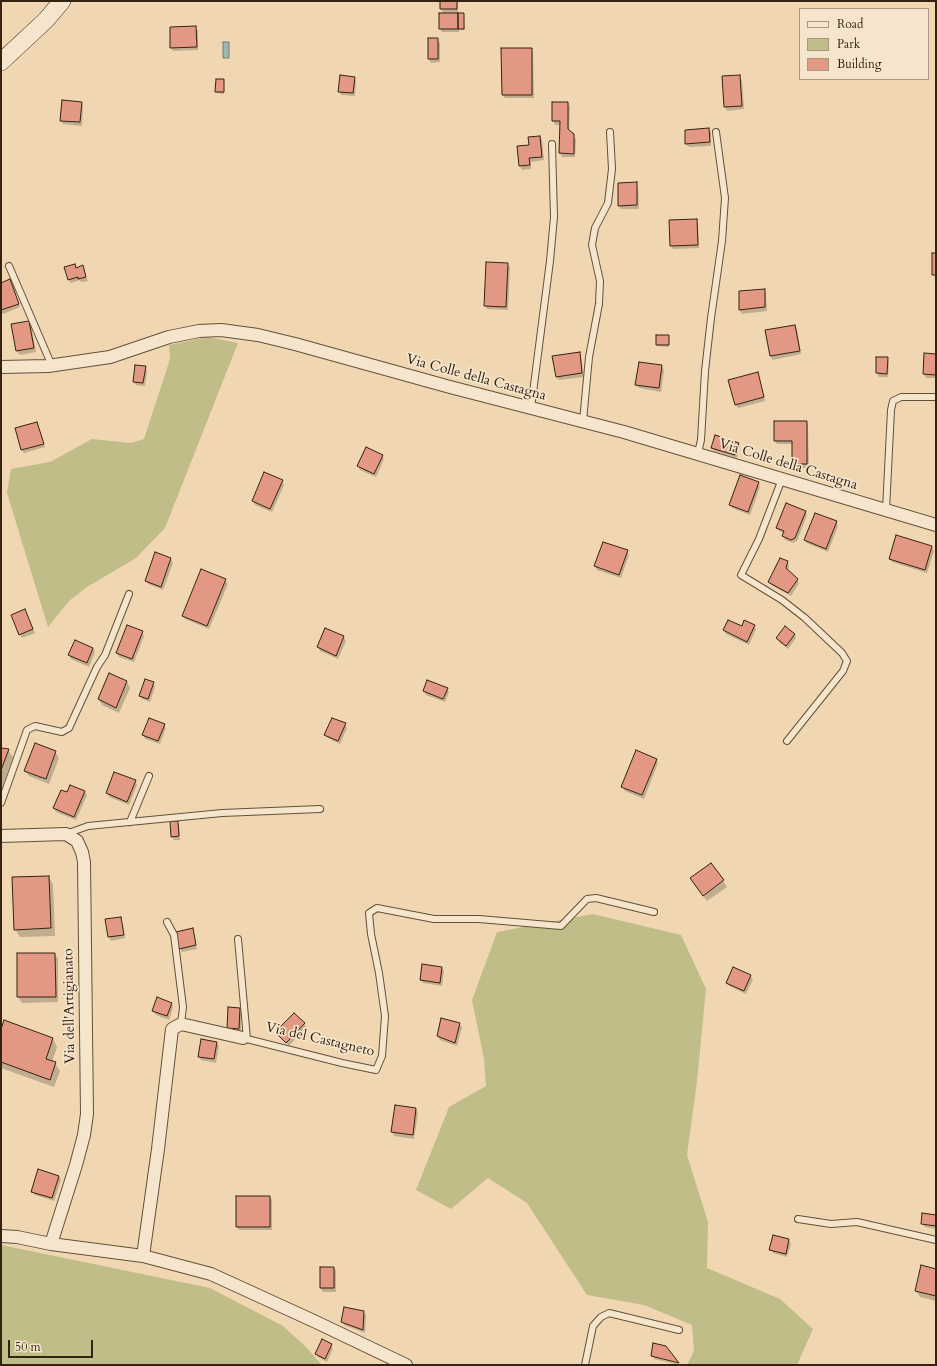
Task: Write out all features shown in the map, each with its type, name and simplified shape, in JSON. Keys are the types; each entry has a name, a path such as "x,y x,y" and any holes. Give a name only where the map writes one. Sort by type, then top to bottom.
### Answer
{"street":[{"path":"1,62 46,20 62,1"},
{"name":"Via Colle della Castagna","path":"1,368 52,366 110,358 176,336 199,331 221,330 258,335 698,453 936,526"},
{"path":"1,836 66,834"},
{"name":"Via dell'Artigianato","path":"51,1244 76,1165 84,1135 86,1114 84,862 82,852 76,841 66,834"},
{"path":"143,1256 158,1149 172,1030 181,1024"},
{"name":"Via del Castagneto","path":"181,1024 245,1039"},
{"path":"1,1236 17,1237 51,1244 143,1256 211,1274 406,1365"}],"lane":[{"path":"583,421 589,357 599,304 600,281 592,245 595,228 608,203 612,169 610,132"},
{"path":"698,453 701,440 709,333 722,241 725,198 716,132"},
{"path":"531,408 550,261 554,217 552,144"},
{"path":"9,266 52,366"},
{"path":"886,510 891,410 893,401 901,397 936,397"},
{"path":"782,479 759,539 742,575 782,600 805,618 842,653 847,661 843,671 788,741"},
{"path":"1,803 28,730 35,726 62,732 69,728 97,667 106,655 129,594"},
{"path":"130,822 149,776"},
{"path":"66,834 88,826 222,813 320,809"},
{"name":"Via del Castagneto","path":"245,1039 376,1070 382,1056 385,1016 379,973 371,934 369,913 377,908 434,919 479,919 561,926 587,899 596,898 654,912"},
{"path":"167,922 174,935 183,1007 181,1024"},
{"path":"238,939 245,1039"},
{"path":"798,1219 831,1224 857,1222 936,1240"},
{"path":"585,1365 593,1326 600,1317 610,1313 679,1330"}],"green space":[{"path":"208,337 238,343 165,528 136,558 87,587 69,601 48,627 7,493 11,469 50,462 92,439 131,443 144,439 170,359 169,345"},
{"path":"593,914 681,935 706,989 697,1081 687,1155 708,1222 707,1268 780,1299 813,1329 797,1365 687,1365 694,1351 692,1325 644,1305 587,1295 527,1203 488,1178 451,1209 416,1190 449,1107 486,1086 484,1059 472,1000 497,932"},
{"path":"1,1245 210,1288 283,1326 305,1346 322,1365 1,1365"}],"water":[{"path":"223,42 229,42 229,58 223,58"}],"building":[{"path":"440,1 457,1 457,9 440,9"},
{"path":"439,13 458,13 458,29 439,29"},
{"path":"458,13 464,13 464,29 458,29"},
{"path":"196,26 197,47 170,48 170,27"},
{"path":"428,38 438,38 438,59 428,59"},
{"path":"501,48 532,48 532,95 502,95"},
{"path":"340,75 355,77 353,93 338,92"},
{"path":"740,75 742,106 724,107 722,76"},
{"path":"216,79 224,79 224,92 215,92"},
{"path":"62,100 82,102 80,122 60,121"},
{"path":"552,102 568,102 568,129 574,134 574,154 559,153 560,121 552,121"},
{"path":"709,128 710,142 685,144 685,130"},
{"path":"540,136 542,157 529,158 530,165 519,166 517,146 529,145 528,137"},
{"path":"637,182 637,205 618,206 618,183"},
{"path":"697,219 698,245 670,246 669,220"},
{"path":"932,253 936,253 936,275 932,275"},
{"path":"486,262 508,263 506,307 484,306"},
{"path":"75,264 76,268 83,265 86,277 78,279 78,277 68,280 64,267"},
{"path":"10,279 19,304 1,310 1,283"},
{"path":"765,289 765,307 739,310 739,291"},
{"path":"29,321 34,348 16,351 11,324"},
{"path":"795,325 800,351 770,356 765,330"},
{"path":"656,335 669,335 669,345 656,345"},
{"path":"580,352 582,373 556,377 552,356"},
{"path":"924,353 936,354 936,375 923,374"},
{"path":"876,357 888,357 887,374 876,373"},
{"path":"639,362 662,365 659,388 635,385"},
{"path":"135,365 146,366 143,383 133,382"},
{"path":"758,372 764,397 735,405 728,380"},
{"path":"774,421 807,421 807,464 792,464 792,441 774,441"},
{"path":"37,422 44,444 21,450 15,428"},
{"path":"715,435 739,443 735,455 711,448"},
{"path":"366,447 383,455 374,474 357,466"},
{"path":"264,472 283,480 270,509 252,501"},
{"path":"740,475 759,482 748,512 729,505"},
{"path":"786,503 806,511 795,538 791,540 782,536 784,531 776,528"},
{"path":"815,513 837,521 826,549 804,540"},
{"path":"896,535 932,546 925,570 889,559"},
{"path":"603,542 628,550 619,575 594,566"},
{"path":"155,552 171,558 161,587 145,581"},
{"path":"780,558 788,561 786,568 798,579 788,593 768,582"},
{"path":"201,569 226,579 207,626 182,616"},
{"path":"25,609 33,629 19,635 11,615"},
{"path":"728,620 742,626 744,620 755,625 747,642 723,630"},
{"path":"127,625 143,631 132,659 116,653"},
{"path":"785,626 795,634 786,646 776,638"},
{"path":"325,628 344,636 336,656 317,647"},
{"path":"75,640 93,648 87,663 68,655"},
{"path":"109,673 127,681 116,708 98,699"},
{"path":"145,679 154,682 148,699 139,696"},
{"path":"427,680 448,688 443,699 423,691"},
{"path":"149,718 165,724 158,741 142,735"},
{"path":"332,718 346,723 338,741 324,735"},
{"path":"35,743 56,751 46,779 24,771"},
{"path":"1,748 9,749 1,770"},
{"path":"636,750 657,759 642,795 621,787"},
{"path":"114,772 136,780 127,802 106,793"},
{"path":"70,785 85,791 74,817 53,808 61,790 67,792"},
{"path":"170,821 178,821 179,836 171,837"},
{"path":"711,863 724,880 703,896 690,878"},
{"path":"49,876 51,928 14,930 12,877"},
{"path":"121,917 124,935 108,937 105,919"},
{"path":"193,928 196,945 179,949 176,932"},
{"path":"17,953 55,953 56,997 17,997"},
{"path":"422,964 442,967 440,983 420,980"},
{"path":"733,967 751,975 744,991 726,983"},
{"path":"157,997 172,1003 167,1016 152,1011"},
{"path":"228,1007 240,1008 239,1029 227,1028"},
{"path":"294,1013 305,1023 286,1043 275,1032"},
{"path":"441,1018 460,1023 455,1043 437,1036"},
{"path":"4,1020 53,1038 46,1059 56,1062 50,1080 1,1062 1,1029"},
{"path":"201,1039 217,1042 214,1059 198,1057"},
{"path":"395,1105 416,1108 413,1135 391,1132"},
{"path":"38,1169 59,1176 52,1198 31,1192"},
{"path":"236,1196 270,1196 270,1227 236,1227"},
{"path":"922,1213 936,1215 936,1226 921,1224"},
{"path":"773,1235 789,1239 786,1254 769,1250"},
{"path":"921,1265 936,1269 936,1296 915,1291"},
{"path":"320,1267 334,1267 334,1288 320,1288"},
{"path":"344,1307 364,1311 363,1330 341,1322"},
{"path":"322,1339 332,1344 325,1359 315,1354"},
{"path":"653,1343 666,1346 679,1363 651,1356"}]}
